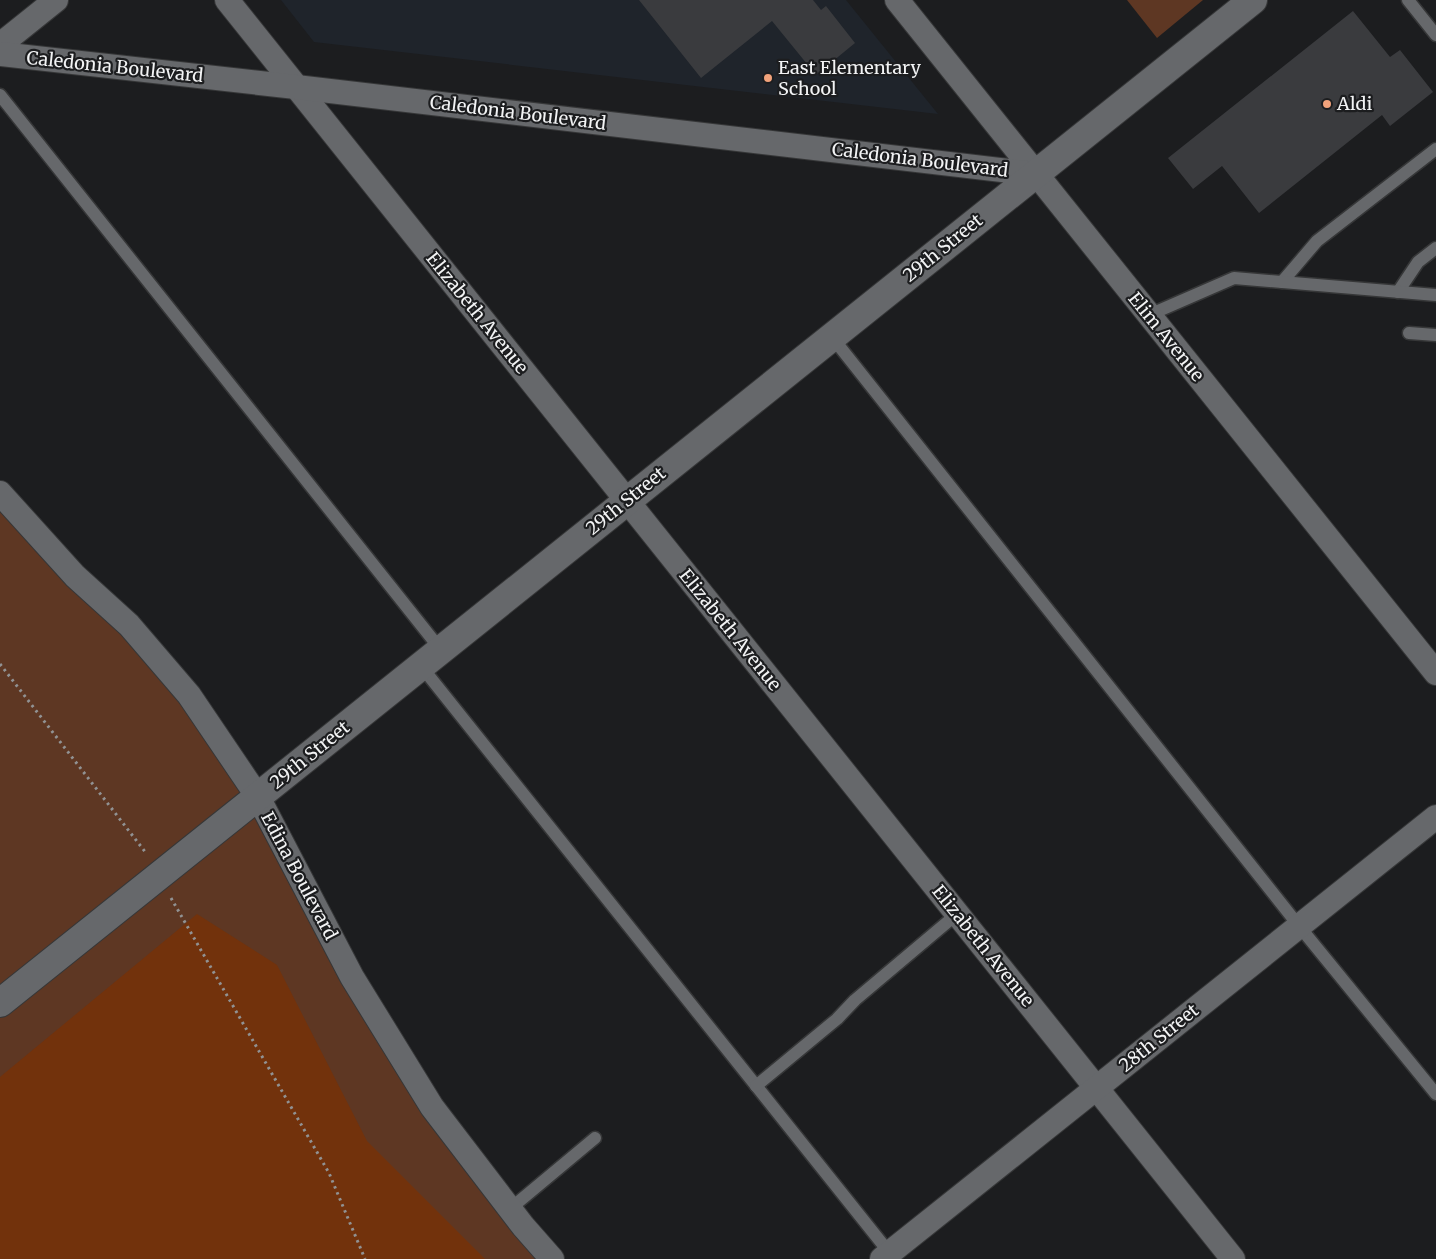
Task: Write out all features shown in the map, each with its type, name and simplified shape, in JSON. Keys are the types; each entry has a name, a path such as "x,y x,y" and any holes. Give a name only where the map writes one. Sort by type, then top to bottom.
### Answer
{"street":[{"path":"0,45 56,0"},
{"name":"Elizabeth Avenue","path":"226,0 1233,1259"},
{"name":"Elim Avenue","path":"897,0 1436,674"},
{"name":"29th Street","path":"0,1003 1253,0"},
{"name":"Caledonia Boulevard","path":"0,54 1035,174"},
{"name":"Edina Boulevard","path":"0,493 75,576 129,625 189,695 258,797 352,977 432,1107 510,1209 552,1259"},
{"name":"28th Street","path":"889,1257 1096,1088 1436,816"}],"lane":[{"path":"1408,0 1436,35"},
{"path":"0,95 756,1086 889,1257"},
{"path":"1282,282 1317,242 1436,149"},
{"path":"1398,292 1418,262 1436,248"},
{"path":"1148,315 1234,278 1436,295"},
{"path":"1409,333 1436,336"},
{"path":"832,337 1299,926 1436,1094"},
{"path":"756,1086 838,1019 855,1000 957,914"},
{"path":"510,1209 595,1138"}],"path":[{"path":"0,664 145,852 328,1173 364,1259"}],"shaded area":[{"name":"East Elementary School","path":"281,0 846,0 938,114 314,42"},
{"path":"1127,0 1203,0 1157,38"},
{"path":"0,493 189,695 352,977 552,1259 0,1259"},
{"path":"197,914 277,965 367,1141 485,1259 0,1259 0,1077"}],"building":[{"name":"East Elementary School","path":"639,0 813,0 821,10 826,6 855,43 816,75 772,21 701,78"},
{"name":"Aldi","path":"1353,11 1390,57 1400,50 1433,92 1390,126 1382,115 1259,213 1222,166 1193,189 1168,158"}],"place":[{"name":"East Elementary School","path":"768,78"},
{"name":"Aldi","path":"1327,104"}]}
